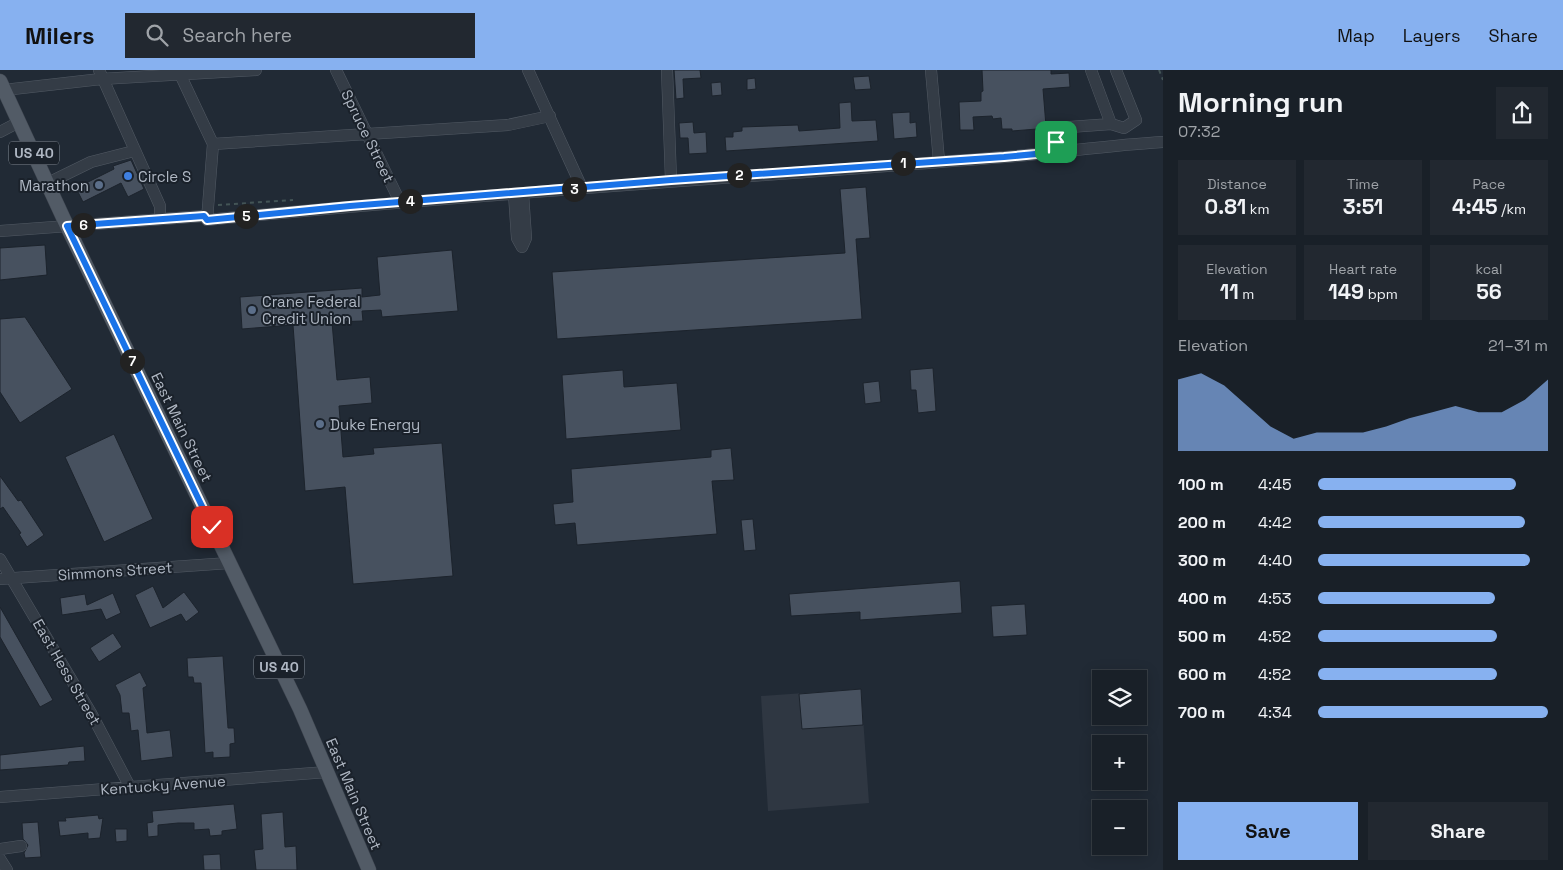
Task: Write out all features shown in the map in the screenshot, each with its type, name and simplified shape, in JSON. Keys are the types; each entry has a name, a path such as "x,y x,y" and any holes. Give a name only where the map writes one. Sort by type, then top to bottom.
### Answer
{"main road":[{"name":"East Main Street","path":"2,85 67,226 300,709 369,870"}],"street":[{"path":"2,85 101,74 256,70"},
{"name":"Spruce Street","path":"336,70 400,202"},
{"path":"528,70 582,188"},
{"path":"667,70 671,180"},
{"path":"931,70 939,161"},
{"path":"1091,70 1111,124"},
{"path":"1116,70 1136,120 1124,128"},
{"path":"179,73 213,144 207,220"},
{"path":"101,74 160,206 160,219"},
{"path":"213,144 508,125 550,116"},
{"path":"0,132 19,122"},
{"path":"1057,152 1056,128 1111,124 1124,128"},
{"path":"1124,128 1127,145"},
{"path":"0,231 204,216 207,220 400,202 1057,152 1163,142"},
{"path":"48,183 91,162 134,151"},
{"name":"East Hess Street","path":"0,559 91,713 130,787"},
{"name":"Simmons Street","path":"0,579 229,563"},
{"name":"Kentucky Avenue","path":"0,797 327,772"},
{"path":"0,849 20,846"},
{"path":"0,859 7,870"}],"path":[{"path":"1159,70 1163,80"}],"shaded area":[{"path":"861,689 869,803 768,811 761,696"}],"building":[{"path":"674,70 700,70 701,78 683,79 684,98 676,99"},
{"path":"982,70 1051,70 1051,74 1069,73 1070,87 1043,89 1046,126 1037,126 1037,129 1012,131 1012,129 1002,129 1001,118 993,119 992,116 973,117 974,130 960,130 959,102 981,101 981,92 983,91"},
{"path":"869,76 871,89 855,90 853,77"},
{"path":"755,78 756,89 747,90 747,79"},
{"path":"721,82 722,95 712,96 711,83"},
{"path":"851,102 852,121 876,120 878,141 726,151 725,137 733,137 733,132 742,131 742,127 798,125 799,131 840,128 839,103"},
{"path":"910,112 910,123 916,122 917,137 894,139 892,113"},
{"path":"693,122 694,133 706,132 707,153 689,154 688,138 680,138 679,123"},
{"path":"131,160 144,189 128,197 121,183 83,202 76,188 114,169 113,166"},
{"path":"866,187 870,238 856,239 862,319 557,339 552,272 845,253 840,189"},
{"path":"45,245 47,275 0,280 0,248"},
{"name":"Duke Energy","path":"452,250 458,311 382,317 381,310 362,311 363,321 332,322 337,380 370,377 372,403 339,406 343,457 374,454 373,448 442,443 453,576 353,584 345,487 305,491 293,325 242,329 240,297 362,288 362,297 380,295 377,257"},
{"path":"25,317 72,389 20,423 0,392 0,319"},
{"path":"933,368 936,411 918,413 916,390 911,390 910,370"},
{"path":"623,370 624,387 677,383 681,430 566,439 562,375"},
{"path":"879,381 881,402 865,404 863,383"},
{"path":"114,434 153,519 104,542 65,457"},
{"path":"731,448 734,480 712,481 717,534 577,545 575,523 555,525 553,504 573,502 571,469 711,457 711,450"},
{"path":"0,476 18,501 21,500 44,535 27,547 19,534 21,533 3,507 0,509"},
{"path":"753,519 756,550 744,551 741,520"},
{"path":"960,581 962,613 860,620 860,612 791,616 789,594"},
{"path":"153,586 163,608 184,592 199,612 186,622 181,614 150,628 135,595"},
{"path":"113,593 121,613 106,620 101,609 62,615 60,598 85,594 87,605"},
{"path":"1025,604 1027,635 993,637 991,606"},
{"path":"0,607 53,700 40,707 0,637"},
{"path":"113,633 122,647 99,662 90,648"},
{"path":"223,656 228,728 234,728 235,743 230,744 230,757 213,758 213,752 205,753 201,683 194,683 193,677 188,677 187,658"},
{"path":"140,672 147,686 143,688 147,733 170,730 173,757 141,761 138,730 131,731 129,713 122,713 120,695 115,685"},
{"path":"861,689 863,725 802,729 799,694"},
{"path":"84,746 85,761 69,762 68,765 0,770 0,755"},
{"path":"234,804 237,829 222,831 222,835 210,836 209,829 194,830 194,823 178,823 158,825 158,836 148,837 147,823 153,822 152,811"},
{"path":"283,812 285,847 296,846 297,870 256,870 254,850 263,849 261,814"},
{"path":"98,815 99,819 103,818 100,838 88,839 88,833 60,836 58,821 66,821 65,818"},
{"path":"38,822 41,857 25,858 24,853 28,845 23,839 22,823"},
{"path":"115,829 127,829 127,841 116,842"},
{"path":"220,854 221,870 204,870 203,855"}],"place":[{"name":"Circle S","path":"128,176"},
{"name":"Marathon","path":"99,185"},
{"name":"Crane Federal Credit Union","path":"252,310"},
{"name":"Duke Energy","path":"320,424"}],"route":[{"path":"212,527 67,226 204,216 207,220 350,206 523,194 671,180 1004,157 1057,152 1056,142"}]}
